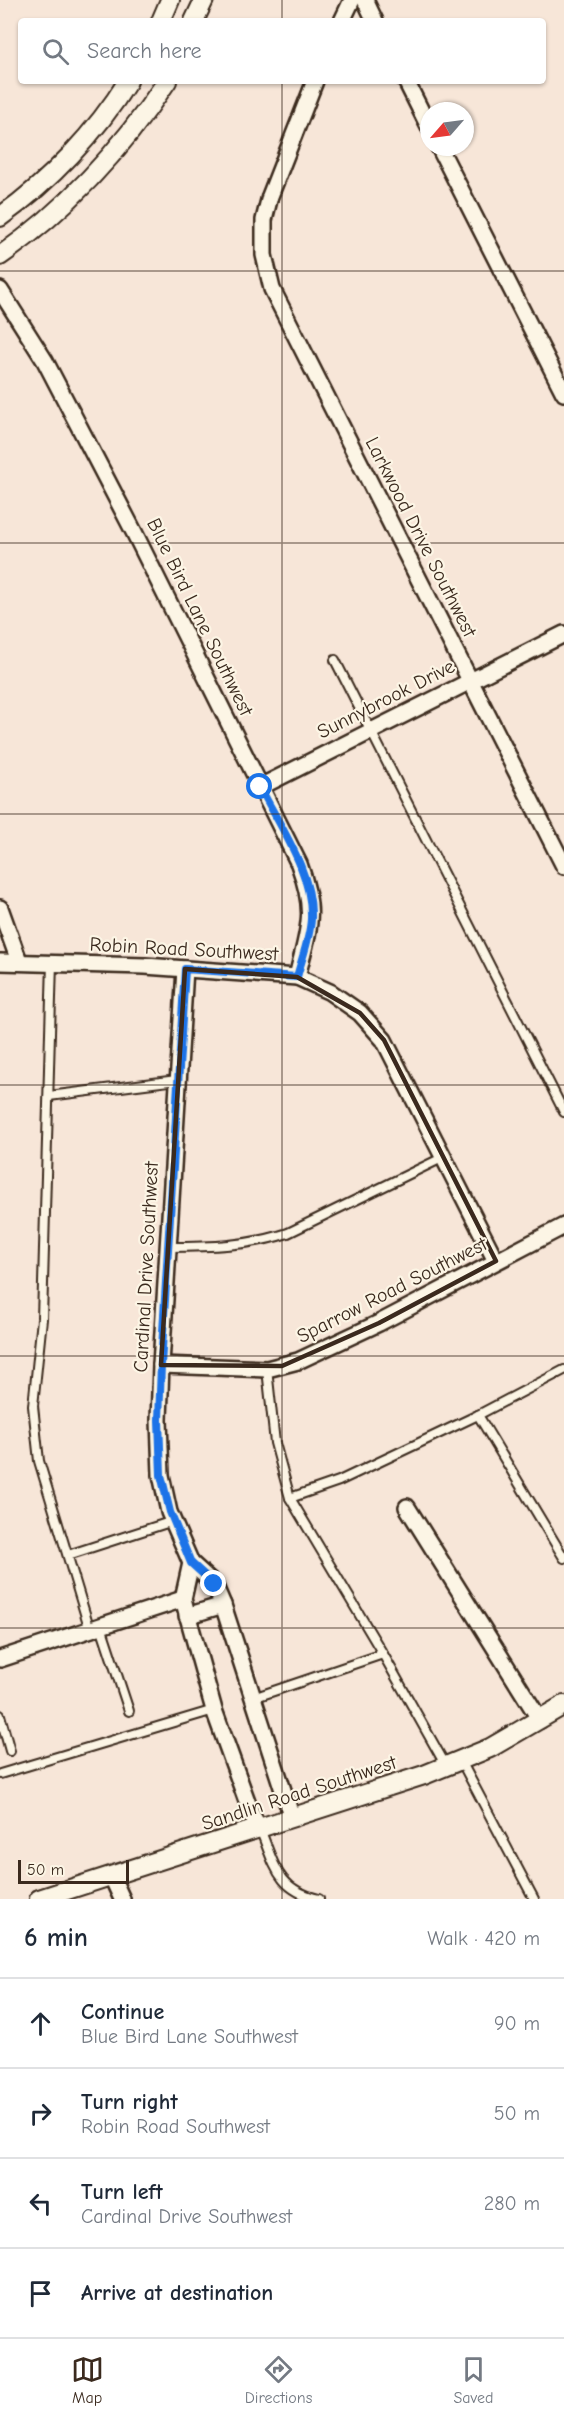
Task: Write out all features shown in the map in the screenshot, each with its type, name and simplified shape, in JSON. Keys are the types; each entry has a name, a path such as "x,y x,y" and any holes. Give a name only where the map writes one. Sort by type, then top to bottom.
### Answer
{"street":[{"path":"162,18 170,0"},
{"path":"195,18 204,0"},
{"path":"343,18 352,0"},
{"path":"365,0 374,18"},
{"path":"0,217 21,202 72,151 126,84"},
{"path":"0,256 38,227 86,183 129,134 164,84"},
{"name":"Larkwood Drive Southwest","path":"314,84 270,196 264,220 264,255 272,289 564,867"},
{"path":"408,84 420,109"},
{"path":"444,156 564,393"},
{"name":"Blue Bird Lane Southwest","path":"0,290 45,361 134,532 299,864 310,900 311,921 297,977"},
{"name":"Sunnybrook Drive","path":"260,787 564,633"},
{"path":"0,908 19,961"},
{"name":"Robin Road Southwest","path":"0,962 52,962 297,977 330,992 360,1013 384,1040 496,1261"},
{"name":"Cardinal Drive Southwest","path":"185,969 161,1365 159,1420 161,1475 173,1521 191,1563 214,1584 223,1605 251,1698 292,1818"},
{"name":"Sparrow Road Southwest","path":"161,1365 267,1369 298,1361 369,1328 564,1226"},
{"path":"408,1507 540,1720"},
{"path":"191,1563 183,1599 187,1616 214,1710 249,1808 260,1829"},
{"path":"0,1659 183,1599"},
{"path":"187,1616 223,1605"},
{"name":"Sandlin Road Southwest","path":"39,1899 260,1829 454,1763 540,1720 564,1705"},
{"path":"112,1877 122,1899"}],"lane":[{"path":"335,660 564,1112"},
{"path":"52,962 42,1319 33,1406 39,1461 68,1555 129,1711"},
{"path":"49,1095 177,1080"},
{"path":"168,1247 222,1247 268,1240 288,1233 444,1157"},
{"path":"267,1369 275,1443 290,1498 383,1654 454,1763 534,1899"},
{"path":"290,1498 319,1490 478,1415 564,1370"},
{"path":"478,1415 564,1558"},
{"path":"68,1555 173,1521"},
{"path":"251,1698 383,1654"},
{"path":"0,1774 214,1710"},
{"path":"0,1715 10,1751"},
{"path":"260,1829 278,1873 298,1894 319,1899"}],"highlighted area":[{"path":"185,969 297,977 360,1013 384,1040 496,1261 379,1323 282,1366 161,1365"}],"route":[{"path":"214,1584 205,1573 191,1563 170,1512 161,1475 159,1420 161,1365 185,969 297,977 311,921 310,900 299,864 260,787"}]}
